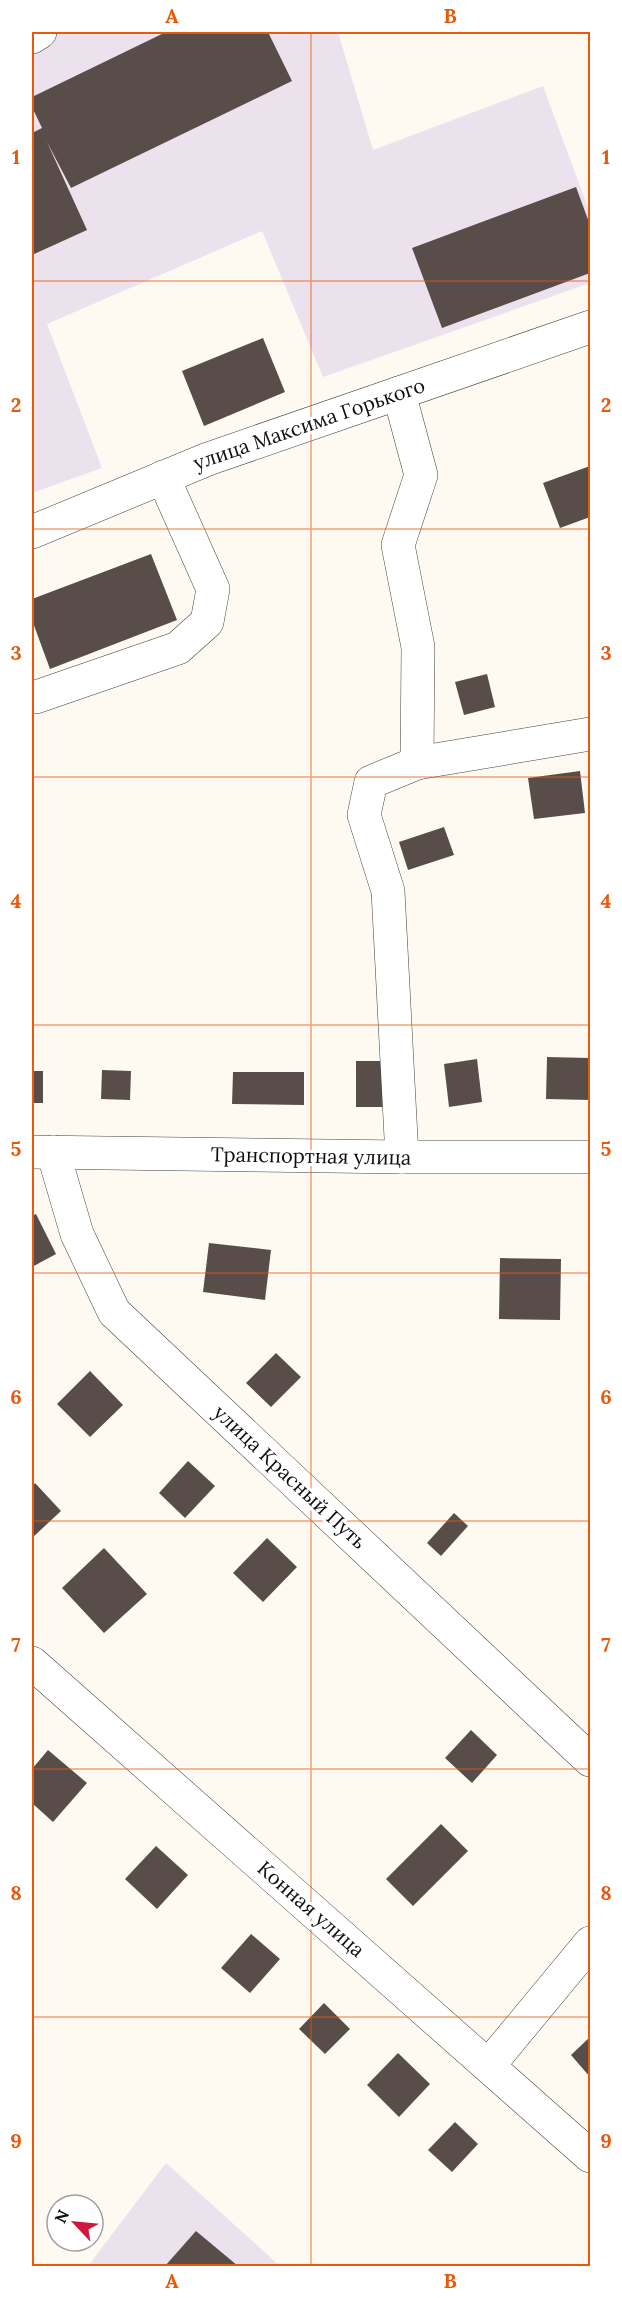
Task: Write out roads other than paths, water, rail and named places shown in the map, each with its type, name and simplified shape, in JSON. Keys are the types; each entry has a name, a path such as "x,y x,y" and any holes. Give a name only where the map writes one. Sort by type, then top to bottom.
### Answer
{"street":[{"path":"32,37 40,32"},
{"name":"улица Максима Горького","path":"32,532 208,459 591,327"},
{"path":"399,393 421,475 398,545 418,647 417,763"},
{"path":"32,697 178,648 207,622 213,589 164,477"},
{"path":"402,1157 388,891 364,815 371,782 417,763 591,734"},
{"name":"Транспортная улица","path":"42,1152 591,1157"},
{"name":"улица Красный Путь","path":"42,1152 114,1312 591,1760"},
{"name":"Конная улица","path":"32,1663 591,2157"},
{"path":"489,2065 591,1943"}]}
